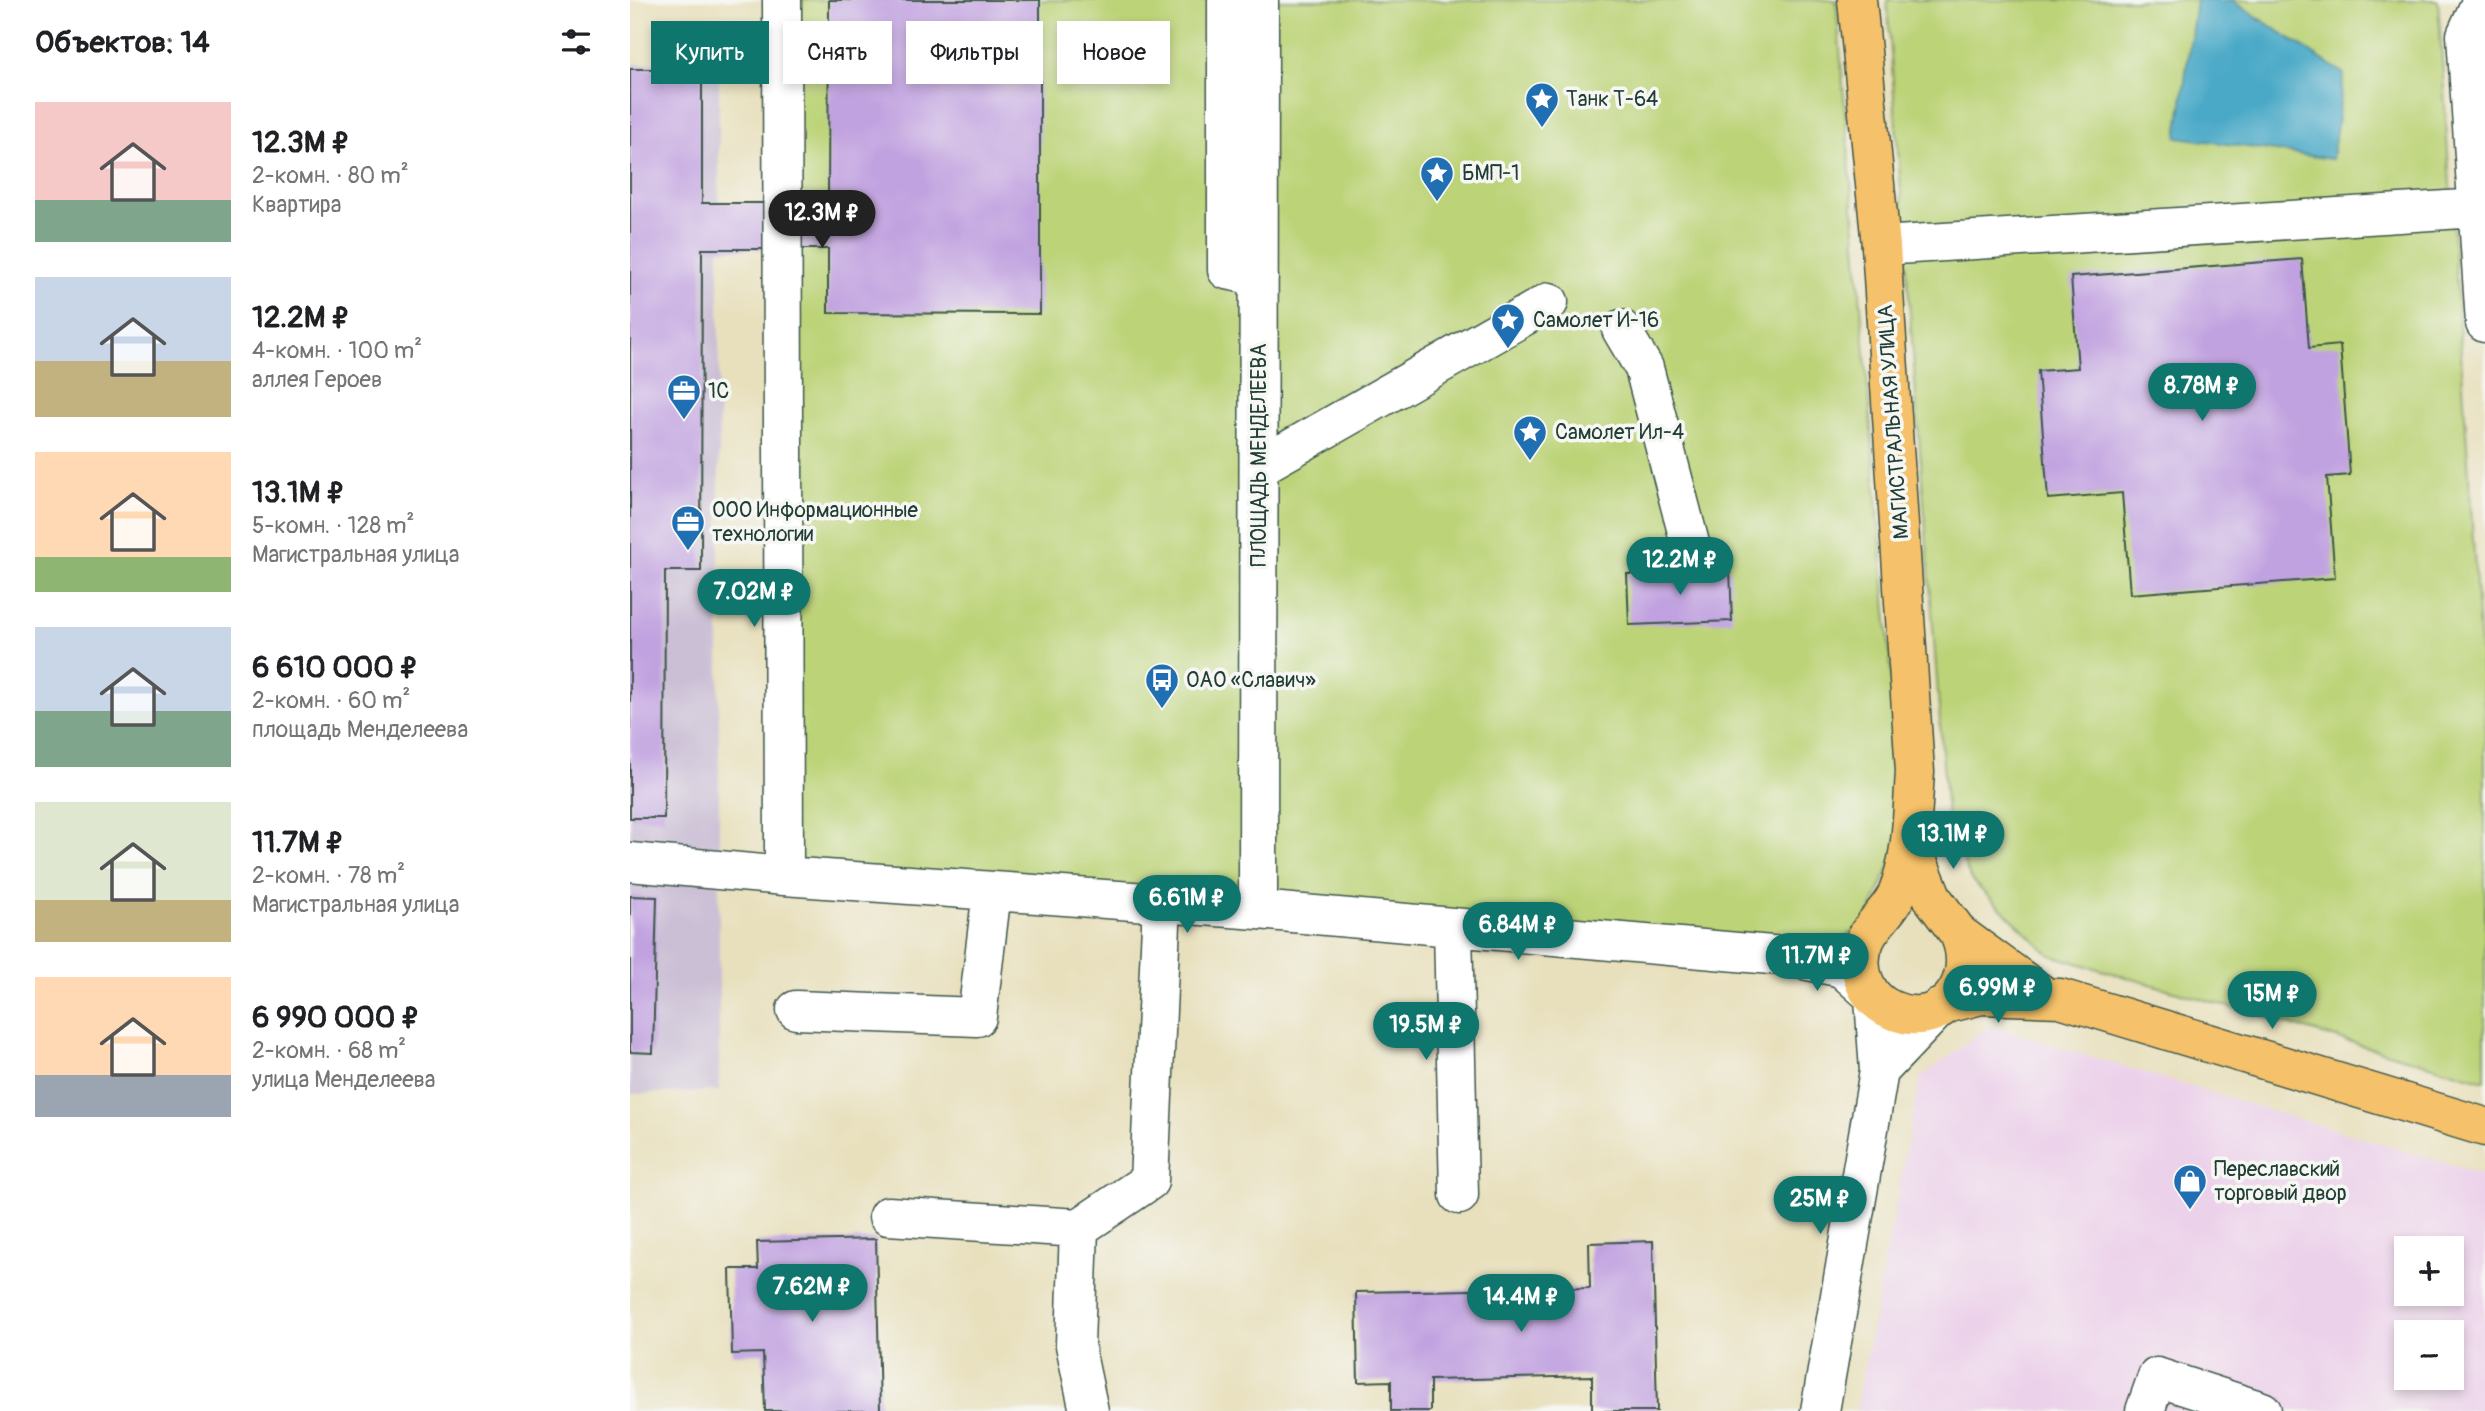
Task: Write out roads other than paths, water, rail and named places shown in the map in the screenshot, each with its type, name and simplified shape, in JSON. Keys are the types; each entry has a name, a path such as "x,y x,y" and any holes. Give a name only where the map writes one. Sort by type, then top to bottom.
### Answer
{"main road":[{"name":"МАГИСТРАЛЬНАЯ УЛИЦА","path":"1857,0 1881,246 1914,772 1911,844"},
{"path":"1911,844 1896,894 1874,927 1861,957 1862,975 1872,995 1900,1014 1914,1015 1981,995 2045,996 2485,1127"},
{"path":"1911,844 1933,899 1954,929 1966,956 1965,976 1943,1006"},
{"path":"1874,927 1894,913 1914,909 1926,911 2045,996"}],"street":[{"path":"782,0 784,876"},
{"path":"1227,0 1227,270 1259,277"},
{"name":"ПЛОЩАДЬ МЕНДЕЛЕЕВА","path":"1258,910 1268,574 1259,467 1259,0"},
{"path":"2485,1 2481,2 2466,35 2485,323"},
{"path":"1881,246 2481,232"},
{"path":"1259,467 1549,302"},
{"path":"1621,329 1644,368 1692,551"},
{"path":"630,862 784,876 1429,920 1783,956 1842,968 1872,995 1880,1071 1820,1411"},
{"path":"796,1010 977,1017 992,891"},
{"path":"888,1216 1079,1228 1149,1181 1162,903"},
{"path":"1429,920 1459,1195"},
{"path":"1783,956 1841,949 1874,927"},
{"path":"1880,1071 1943,1006"},
{"path":"1079,1228 1075,1345 1089,1411"},
{"path":"2145,1411 2157,1377 2262,1411"}],"water":[{"path":"2196,0 2231,0 2344,74 2332,159 2177,137"}],"place":[{"name":"Танк Т-64","path":"1542,129"},
{"name":"БМП-1","path":"1437,203"},
{"name":"Самолет И-16","path":"1508,350"},
{"name":"1С","path":"684,421"},
{"name":"Самолет Ил-4","path":"1530,462"},
{"name":"ООО Информационные технологии","path":"688,552"},
{"name":"ОАО «Славич»","path":"1162,710"},
{"name":"Переславский торговый двор","path":"2190,1211"}]}
